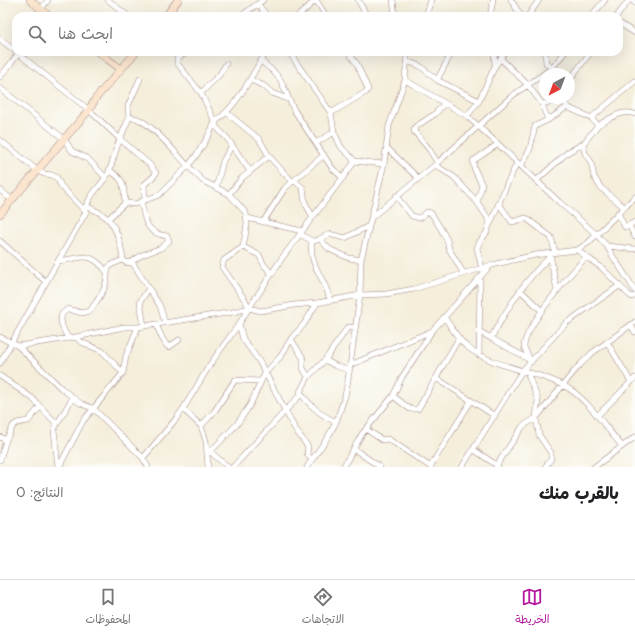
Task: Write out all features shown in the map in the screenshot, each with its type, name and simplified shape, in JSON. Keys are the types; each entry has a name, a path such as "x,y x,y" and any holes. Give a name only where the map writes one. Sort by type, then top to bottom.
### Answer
{"street":[{"path":"30,0 44,12"},
{"path":"41,9 48,0"},
{"path":"108,0 123,12"},
{"path":"247,12 263,0"},
{"path":"302,12 316,0 324,12"},
{"path":"358,0 365,12"},
{"path":"393,0 394,12"},
{"path":"427,12 431,0"},
{"path":"491,12 493,0"},
{"path":"511,0 515,3 520,12"},
{"path":"531,12 539,0"},
{"path":"594,12 605,0"},
{"path":"620,12 631,0 635,3"},
{"path":"169,12 176,1"},
{"path":"258,4 264,12"},
{"path":"623,26 635,33"},
{"path":"0,39 12,48"},
{"path":"0,77 17,56"},
{"path":"23,56 89,110 150,165 156,173 144,185 143,200 147,223 155,233 167,236 169,241 161,248 142,255 131,262 127,263 123,260 113,263 106,271 105,287 90,311 82,313 68,308 62,314 61,321 63,330 68,338"},
{"path":"103,56 121,69"},
{"path":"0,214 89,110 96,98 132,56"},
{"path":"178,56 180,69 201,93 216,127 227,138 250,171"},
{"path":"108,219 126,203 134,204 158,195 188,166 195,158 211,132 215,122 227,113 242,94 263,56"},
{"path":"292,56 331,113 334,132 341,147 354,161 384,164"},
{"path":"331,113 366,92 368,89 358,64 351,56"},
{"path":"307,467 328,437 336,422 345,396 360,295 361,260 384,164 389,126 405,80 407,56"},
{"path":"437,80 450,56"},
{"path":"494,56 495,66"},
{"path":"467,116 479,101 495,66 503,56"},
{"path":"545,56 546,62 552,68 562,56"},
{"path":"575,73 588,56"},
{"path":"501,59 528,85 539,100"},
{"path":"260,61 273,71 280,79 294,110 332,168 344,178"},
{"path":"406,61 420,66 437,80 479,101"},
{"path":"201,93 220,74 226,64"},
{"path":"372,217 436,164 512,96 539,77"},
{"path":"0,363 86,212 86,206 106,178 129,118 128,106 140,79"},
{"path":"251,80 257,82 272,93 288,99"},
{"path":"405,80 467,116 559,202 596,234 608,246 635,292"},
{"path":"591,118 635,81"},
{"path":"0,88 64,139 72,151 88,159 106,178"},
{"path":"444,104 435,114 415,127 414,131 429,149 436,164 454,177 477,202 490,221 487,232"},
{"path":"542,104 548,120"},
{"path":"566,104 567,107 591,118 598,125"},
{"path":"482,269 477,248 487,232 499,204 519,165 530,149 535,126 548,120 567,107"},
{"path":"537,180 568,152 583,144 598,125 621,113 626,112 635,114"},
{"path":"227,113 259,139 269,156 292,181 296,182 303,188 305,203 313,217"},
{"path":"129,118 136,118 150,126 203,181 229,194 242,208 247,218 243,247 224,260 222,267 246,300 249,308"},
{"path":"316,142 334,132"},
{"path":"0,140 38,170 44,174 52,175 57,178 61,186 86,212"},
{"path":"477,202 482,185 474,168 473,161 498,144"},
{"path":"583,144 585,153 591,162 594,177 601,188 624,207"},
{"path":"216,188 223,161 232,145"},
{"path":"386,147 418,178"},
{"path":"263,222 285,188 324,155"},
{"path":"229,194 242,178 269,156"},
{"path":"143,458 176,419 211,363 272,274 301,232 344,178 354,161"},
{"path":"109,170 123,181 126,203"},
{"path":"0,190 12,200"},
{"path":"396,196 412,216 420,218 427,212 430,213 441,229 447,240 449,249 464,274"},
{"path":"0,337 11,344 18,346 76,337 124,327 138,327 165,323 249,308 261,311 360,295 386,294 414,290 490,266 577,250 588,243 635,197"},
{"path":"499,204 512,222 526,218 551,238 557,291"},
{"path":"86,206 108,219 119,238 123,260"},
{"path":"618,213 624,226 627,227 635,222"},
{"path":"247,218 301,232 312,242"},
{"path":"629,225 635,237"},
{"path":"312,242 329,234 345,238 369,226"},
{"path":"320,239 329,249 350,258 361,260"},
{"path":"0,241 46,282"},
{"path":"312,242 310,246 312,259 329,293 330,301"},
{"path":"608,246 635,249"},
{"path":"243,247 259,255 264,265 272,274"},
{"path":"577,250 602,268 632,297 635,296"},
{"path":"491,338 504,314 542,264 552,254"},
{"path":"58,261 72,260 76,257 82,256 96,260 106,271"},
{"path":"531,361 525,350 524,343 527,336 542,311 586,257"},
{"path":"131,262 160,306 165,323"},
{"path":"343,467 366,429 393,396 402,377 432,332 490,266"},
{"path":"479,355 480,278"},
{"path":"462,467 531,361 567,322 619,286"},
{"path":"144,326 140,302 149,288"},
{"path":"521,291 542,311"},
{"path":"208,450 237,424 250,405 265,373 281,356 291,339 304,324 317,303"},
{"path":"444,317 459,338 479,355 543,377 562,385 579,397 622,446"},
{"path":"156,324 166,346 168,347 179,340"},
{"path":"239,324 243,339 265,373 295,429 308,447 306,454 312,460"},
{"path":"474,450 497,466 523,426 536,418 562,385 592,353 633,324 635,332"},
{"path":"59,467 83,421 123,373 126,356 138,327"},
{"path":"336,422 323,416 313,406 307,403 300,390 308,377 325,360 348,327 355,328"},
{"path":"325,360 350,368 432,332"},
{"path":"480,332 531,361"},
{"path":"76,337 81,342 102,350 123,373"},
{"path":"393,396 410,409 418,409 459,338"},
{"path":"291,339 303,358 303,368 308,377"},
{"path":"607,342 631,382"},
{"path":"18,346 61,388 80,403 94,409 143,458 148,467"},
{"path":"525,372 538,400 536,418 539,435 552,453 551,459 545,467"},
{"path":"0,376 32,398 57,424"},
{"path":"436,378 495,416"},
{"path":"597,416 635,378"},
{"path":"201,426 214,412 235,380 261,381"},
{"path":"208,450 232,467 301,394"},
{"path":"59,467 54,430 73,397"},
{"path":"366,429 382,440 388,439 431,467 471,401"},
{"path":"0,460 6,440 15,424 28,421 40,407"},
{"path":"183,408 201,426 208,450 208,467"},
{"path":"0,436 6,440"},
{"path":"594,467 635,437"},
{"path":"354,449 380,467"}]}
